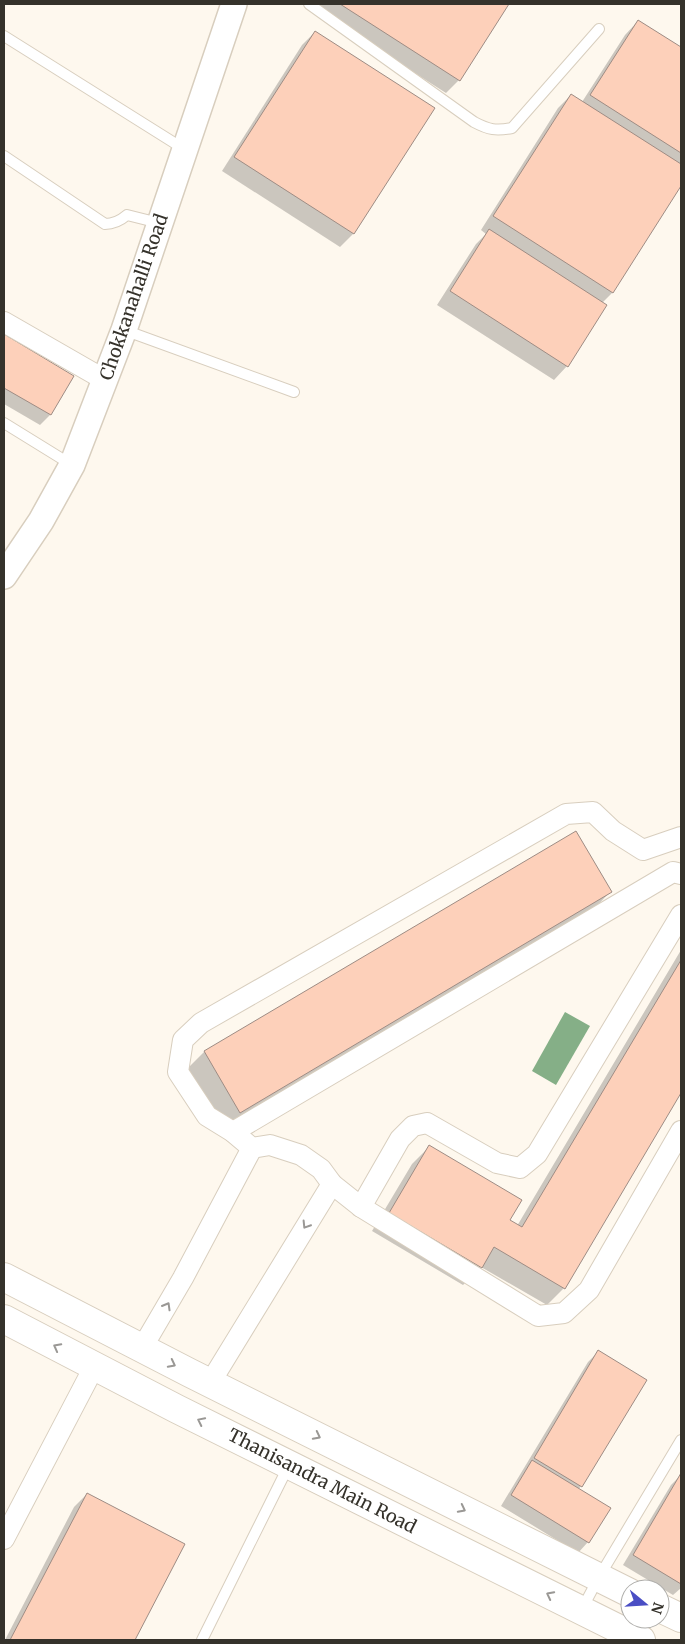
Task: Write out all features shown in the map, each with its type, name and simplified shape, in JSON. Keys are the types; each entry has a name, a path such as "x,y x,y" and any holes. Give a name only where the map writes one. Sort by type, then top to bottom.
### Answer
{"main road":[{"name":"Thanisandra Main Road","path":"4,1277 210,1383 620,1588"},
{"name":"Thanisandra Main Road","path":"4,1319 289,1465 641,1640"}],"street":[{"name":"Chokkanahalli Road","path":"5,571 41,521 72,465 124,330 234,4"},
{"path":"4,322 105,380"},
{"path":"681,837 643,850 613,831 593,812 566,814 201,1022 183,1040 178,1072 206,1116 233,1132 252,1148 270,1145 300,1155 321,1169 332,1184 361,1207 538,1316 564,1313 589,1290 681,1131"},
{"path":"233,1132 673,872 681,874"},
{"path":"361,1207 400,1140 413,1126 426,1123 497,1162 520,1168 537,1154 681,915"},
{"path":"142,1348 183,1278 252,1148"},
{"path":"210,1383 332,1184"},
{"path":"4,1539 94,1366"}],"lane":[{"path":"308,4 474,122 486,128 498,130 512,128 599,29"},
{"path":"4,36 185,149"},
{"path":"4,156 105,224 120,221 127,215 160,224"},
{"path":"124,330 294,392"},
{"path":"4,422 72,465"},
{"path":"582,1610 599,1577 681,1440"},
{"path":"202,1640 289,1465"}],"shaded area":[{"path":"565,1012 590,1026 556,1085 532,1071"}],"building":[{"path":"340,4 509,4 460,81"},
{"path":"638,20 681,47 681,153 590,95"},
{"path":"315,31 435,108 354,234 234,157"},
{"path":"571,94 681,164 681,186 613,293 493,216"},
{"path":"489,229 607,305 568,367 450,291"},
{"path":"4,334 74,376 51,415 4,388"},
{"path":"576,831 612,892 240,1113 204,1051"},
{"path":"681,960 681,1093 565,1289 494,1247 482,1268 389,1213 429,1145 522,1200 510,1220 522,1227"},
{"path":"598,1350 647,1380 582,1487 534,1458"},
{"path":"532,1460 611,1508 589,1543 511,1495"},
{"path":"681,1473 681,1584 633,1555"},
{"path":"87,1493 185,1544 135,1640 10,1640"}]}
